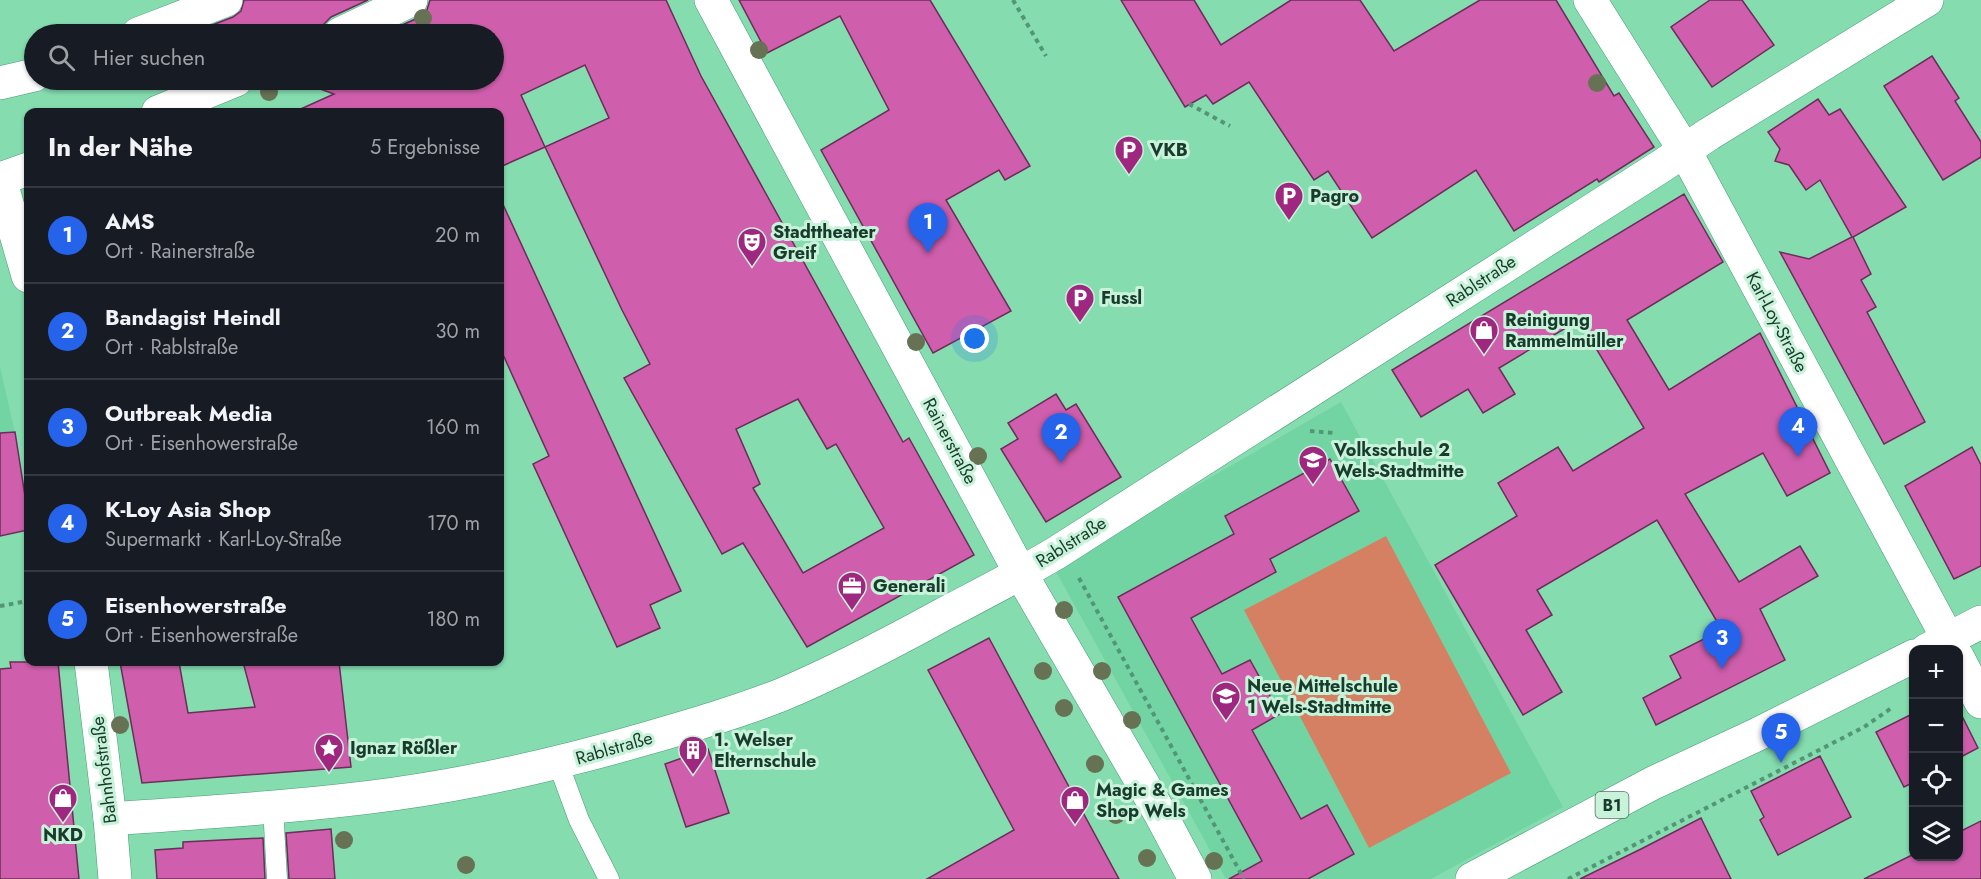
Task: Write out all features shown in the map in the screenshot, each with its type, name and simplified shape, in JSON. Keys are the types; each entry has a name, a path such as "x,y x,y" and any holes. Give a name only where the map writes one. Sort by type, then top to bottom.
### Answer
{"street":[{"path":"164,24 226,0"},
{"path":"361,24 411,0"},
{"name":"Rainerstraße","path":"711,0 1021,574 1161,815 1195,879"},
{"name":"Karl-Loy-Straße","path":"1590,0 1684,150 1945,645"},
{"name":"Rablstraße","path":"110,819 273,807 394,794 558,763 708,721 781,695 867,656 1021,574 1708,134 1927,0"},
{"path":"0,83 24,77"},
{"path":"168,108 212,90"},
{"path":"24,170 0,179 24,262"},
{"path":"1952,645 1981,622"},
{"name":"B1","path":"1472,879 1653,783 1754,736 1909,658"},
{"name":"Bahnhofstraße","path":"91,666 115,879"},
{"name":"Karl-Loy-Straße","path":"1963,674 1981,702"}],"lane":[{"path":"558,763 579,820 609,879"},
{"path":"273,807 277,879"}],"path":[{"path":"1013,0 1046,57"},
{"path":"1190,104 1230,126"},
{"path":"1303,430 1334,433"},
{"path":"1075,571 1244,879"},
{"path":"0,606 24,602"},
{"path":"1568,879 1864,727 1898,704"}],"shaded area":[{"path":"0,367 15,433 24,490 24,531 0,536"},
{"path":"1341,402 1563,807 1431,879 1226,879 1054,568"},
{"path":"1386,536 1511,773 1369,848 1244,610"}],"building":[{"path":"244,0 368,0 331,17 324,24 215,24 233,17 241,11"},
{"path":"430,0 666,0 701,76 903,442 909,438 974,555 807,647 743,543 722,554 624,378 650,364 545,147 504,165 504,108 303,108 334,94 323,90 504,90 504,24 404,24 420,17 427,10","holes":["585,65 609,118 545,147 521,95","798,399 827,449 836,444 884,528 803,573 753,488 760,484 736,429"]},
{"path":"739,0 930,0 1030,166 1005,180 999,170 946,200 1011,311 933,353 821,150 889,110 840,16 767,53"},
{"path":"1121,0 1194,0 1221,45 1291,0 1360,0 1394,51 1480,0 1556,0 1614,96 1619,93 1654,147 1599,182 1597,179 1514,231 1476,170 1372,238 1328,171 1314,180 1249,82 1213,104 1206,95 1185,107"},
{"path":"1710,0 1742,0 1774,45 1712,87 1671,27"},
{"path":"1932,56 1959,98 1955,101 1981,142 1981,157 1943,180 1884,86"},
{"path":"1818,99 1829,115 1840,109 1906,207 1853,237 1871,274 1861,280 1876,307 1867,312 1925,422 1884,444 1780,252 1809,259 1852,237 1820,180 1806,190 1789,165 1775,161 1780,149 1768,132"},
{"path":"1684,194 1723,262 1627,320 1669,390 1760,333 1830,473 1787,496 1763,453 1685,494 1739,582 1800,546 1818,576 1760,609 1785,660 1656,725 1643,698 1681,678 1670,656 1722,630 1657,520 1537,590 1552,615 1526,630 1562,692 1523,715 1435,565 1517,516 1498,483 1558,447 1573,471 1644,428 1579,320 1499,368 1515,394 1483,413 1468,389 1421,417 1392,370"},
{"path":"504,207 681,591 650,605 660,628 617,647 533,464 549,456 504,357"},
{"path":"1056,394 1066,410 1076,404 1121,477 1046,522 1001,449 1018,439 1008,423"},
{"path":"15,432 24,489 24,531 0,536 0,433"},
{"path":"1972,447 1981,465 1981,566 1954,579 1905,486"},
{"path":"1330,459 1359,511 1270,559 1276,572 1191,618 1222,674 1250,660 1280,714 1252,730 1301,819 1327,805 1354,854 1308,879 1229,879 1262,861 1118,597 1234,534 1225,516"},
{"path":"989,638 1119,879 927,879 1014,830 928,670"},
{"path":"10,662 24,662 24,666 58,666 79,879 0,879 0,669 11,668"},
{"path":"121,666 180,666 188,713 255,707 244,666 339,666 351,767 142,783"},
{"path":"1909,716 1909,784 1904,787 1876,732"},
{"path":"1963,718 1978,748 1963,756"},
{"name":"1. Welser Elternschule","path":"708,749 729,813 686,827 665,764"},
{"path":"1820,756 1851,817 1778,855 1760,820 1764,817 1751,791"},
{"path":"1701,818 1731,879 1580,879 1643,848"},
{"path":"1981,821 1981,879 1864,879 1909,856 1909,861 1963,861 1963,830"},
{"path":"331,829 335,879 289,879 286,833"},
{"path":"263,838 265,879 157,879 155,850 183,848 183,842"}],"place":[{"name":"VKB","path":"1129,176"},
{"name":"Pagro","path":"1289,222"},
{"name":"AMS","path":"928,253"},
{"name":"Stadttheater Greif","path":"752,268"},
{"name":"Fussl","path":"1080,324"},
{"name":"Reinigung Rammelmüller","path":"1484,356"},
{"name":"K-Loy Asia Shop","path":"1798,457"},
{"name":"Bandagist Heindl","path":"1061,463"},
{"name":"Volksschule 2 Wels-Stadtmitte","path":"1313,486"},
{"name":"Generali","path":"852,612"},
{"name":"Outbreak Media","path":"1722,669"},
{"name":"Neue Mittelschule 1 Wels-Stadtmitte","path":"1226,722"},
{"name":"Eisenhowerstraße","path":"1781,763"},
{"name":"Ignaz Rößler","path":"329,774"},
{"name":"1. Welser Elternschule","path":"693,776"},
{"name":"NKD","path":"63,824"},
{"name":"Magic & Games Shop Wels","path":"1075,826"}]}
